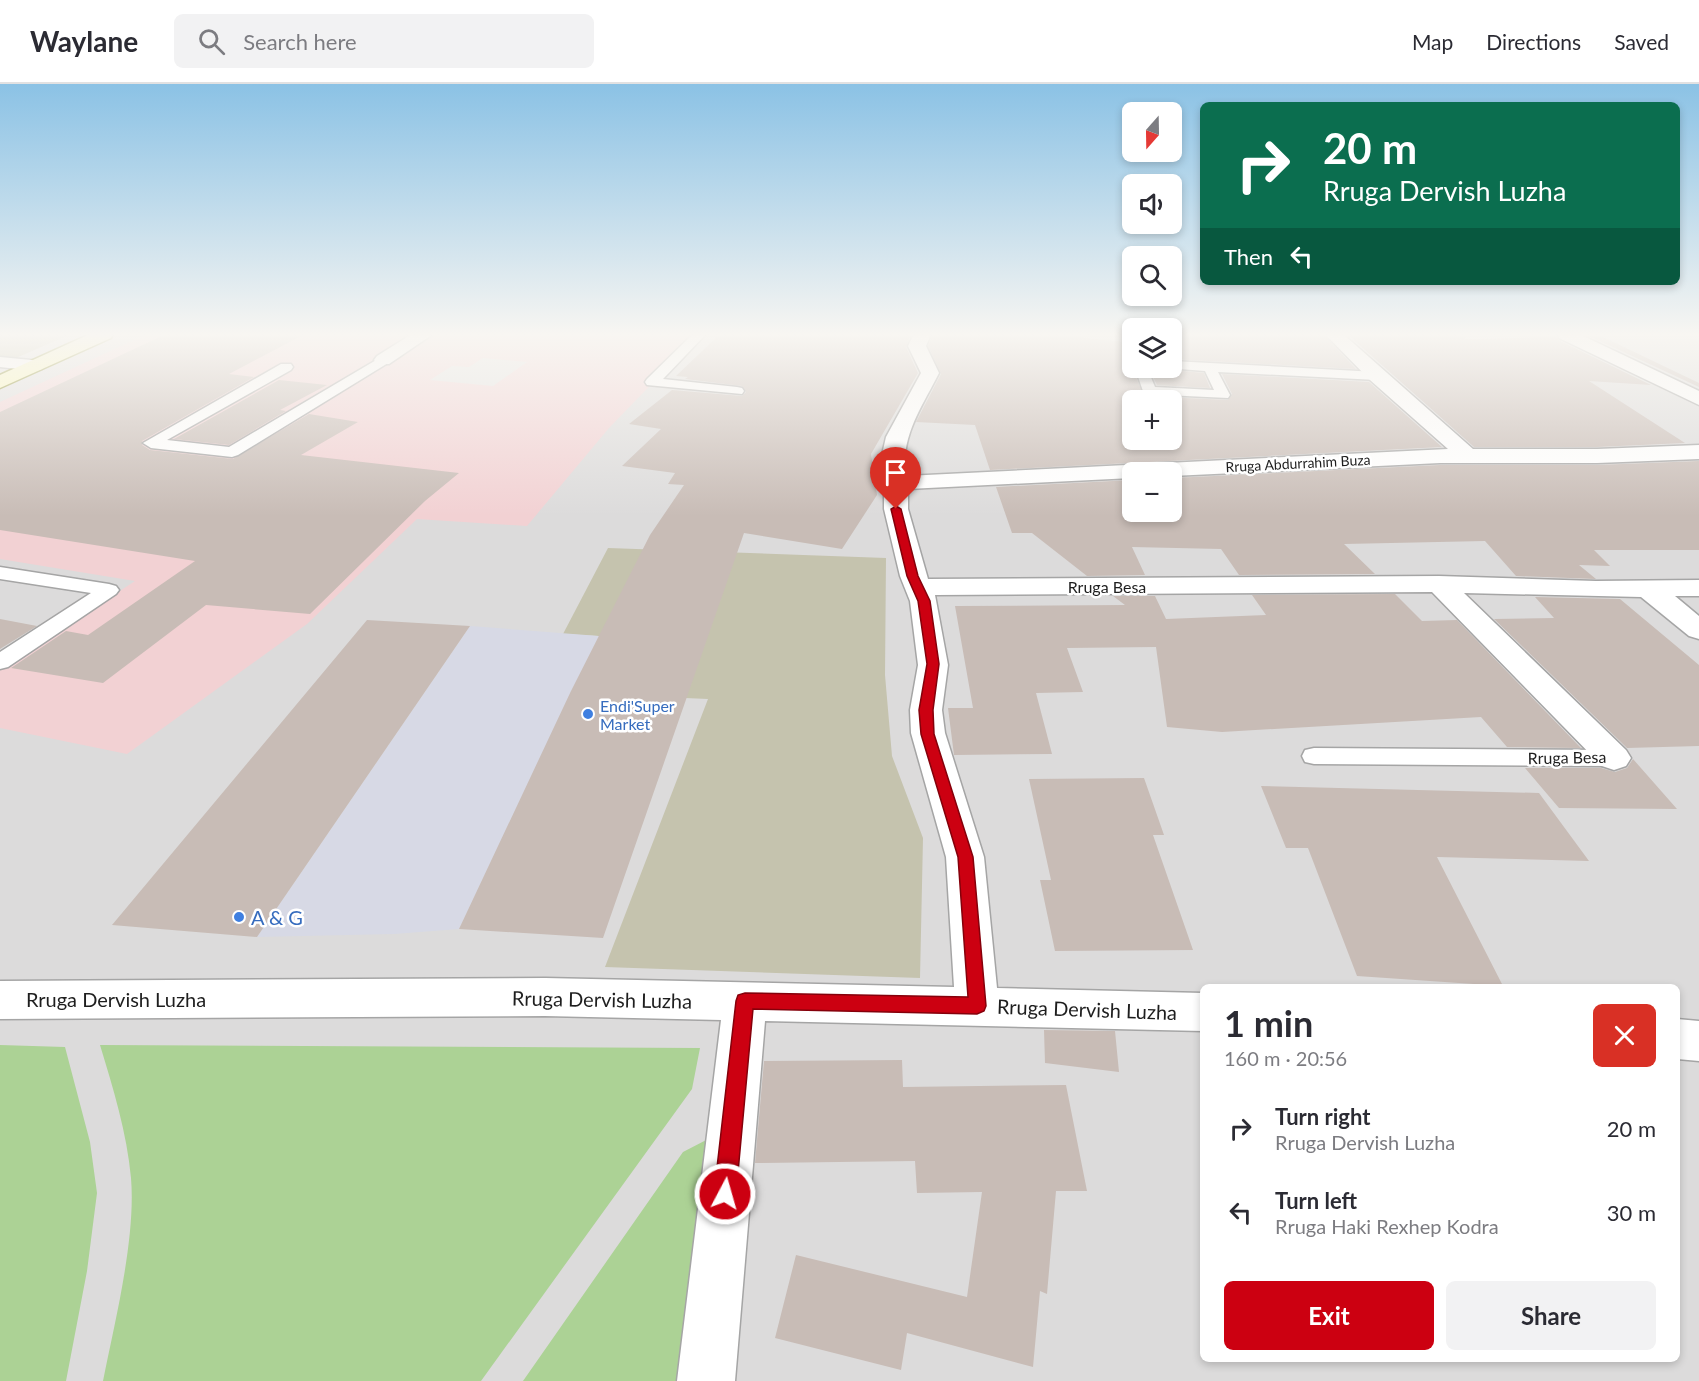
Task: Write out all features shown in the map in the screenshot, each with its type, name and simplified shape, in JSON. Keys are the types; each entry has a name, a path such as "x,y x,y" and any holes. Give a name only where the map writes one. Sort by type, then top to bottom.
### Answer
{"street":[{"path":"919,395 897,437 892,459 896,483 896,509 913,576 924,601 933,664 926,710 928,734 965,857 977,1006"},
{"path":"1398,395 1469,457"},
{"name":"Rruga Abdurrahim Buza","path":"896,483 1440,456 1597,456 1699,452"},
{"name":"Rruga Besa","path":"1439,584 1614,758"},
{"name":"Rruga Besa","path":"918,587 1439,584 1650,590 1699,588"},
{"path":"1650,590 1699,630"},
{"name":"Rruga Dervish Luzha","path":"0,1000 545,997 1200,1012"},
{"path":"706,1381 745,1001"},
{"path":"1680,1039 1699,1041"}],"lane":[{"path":"237,395 151,443 232,452 326,395"},
{"path":"0,573 109,590 0,662"},
{"name":"Rruga Besa","path":"1314,756 1614,758"}],"shaded area":[{"path":"0,395 1122,395 1122,450 1182,450 1182,395 1699,395 1699,1381 0,1381"},
{"path":"16,395 641,395 609,428 527,526 417,519 307,624 127,754 0,728 0,670 135,581 0,559 0,402"},
{"path":"608,548 886,558 885,675 892,756 923,838 920,978 605,967 708,699 685,698 598,636 563,634"},
{"path":"470,626 599,636 459,929 394,934 257,937"}],"green space":[{"path":"0,1045 65,1047 90,1142 97,1193 87,1271 66,1381 0,1381"},
{"path":"100,1045 700,1048 692,1089 481,1381 103,1381 128,1253 132,1201 126,1144"},
{"path":"712,1137 678,1381 523,1381 683,1152"}],"building":[{"path":"37,395 223,395 142,441 142,445 150,450 233,459 309,414 358,422 301,455 459,473 425,501 310,614 206,605 103,683 11,668 66,631 88,635 195,561 0,530 0,412"},
{"path":"253,395 309,395 280,410 286,411 229,445 174,439"},
{"path":"666,395 906,395 871,454 877,495 842,549 744,533 603,938 459,929 571,691 650,535 684,485 668,484 675,473 622,466 661,429 629,424"},
{"path":"930,395 1122,395 1122,450 1182,450 1182,398 1228,400 1232,395 1383,395 1442,447 990,470 975,425 916,422"},
{"path":"1415,395 1610,395 1685,443 1597,447 1474,447"},
{"path":"1699,461 1699,550 1594,550 1610,566 1579,565 1596,579 1516,576 1485,541 1344,544 1375,574 1239,575 1221,549 1132,547 1145,575 1087,576 1032,533 1012,533 996,487 1122,481 1122,522 1182,522 1182,478 1440,465 1597,465"},
{"path":"1395,594 1422,621 1457,620 1581,748 1507,747 1481,717 1222,732 1167,727 1156,647 1067,648 1083,692 1036,693 1052,754 954,755 948,708 973,708 955,606 1125,605 1113,596 1155,596 1166,619 1266,615 1252,595"},
{"path":"1535,597 1620,599 1699,665 1699,746 1627,748 1494,619 1554,618"},
{"path":"0,619 37,626 0,649"},
{"path":"367,620 470,626 257,937 112,925"},
{"path":"1633,759 1677,809 1559,808 1525,768 1601,768 1615,772 1627,768"},
{"path":"1144,778 1164,835 1153,835 1193,950 1055,951 1040,880 1051,880 1029,779"},
{"path":"1261,786 1539,793 1589,861 1437,857 1502,984 1474,984 1357,976 1308,848 1286,848"},
{"path":"1044,1030 1115,1031 1119,1072 1045,1063"},
{"path":"902,1060 903,1087 1066,1085 1087,1191 1056,1191 1047,1294 1040,1291 1033,1367 907,1333 901,1370 775,1338 796,1255 967,1297 982,1192 917,1193 915,1161 755,1163 764,1061"}],"place":[{"name":"Endi'Super Market","path":"588,714"},
{"name":"A & G","path":"239,917"}],"route":[{"path":"725,1194 745,1001 977,1006 965,857 928,734 926,710 933,664 924,601 913,576 896,509"}]}
